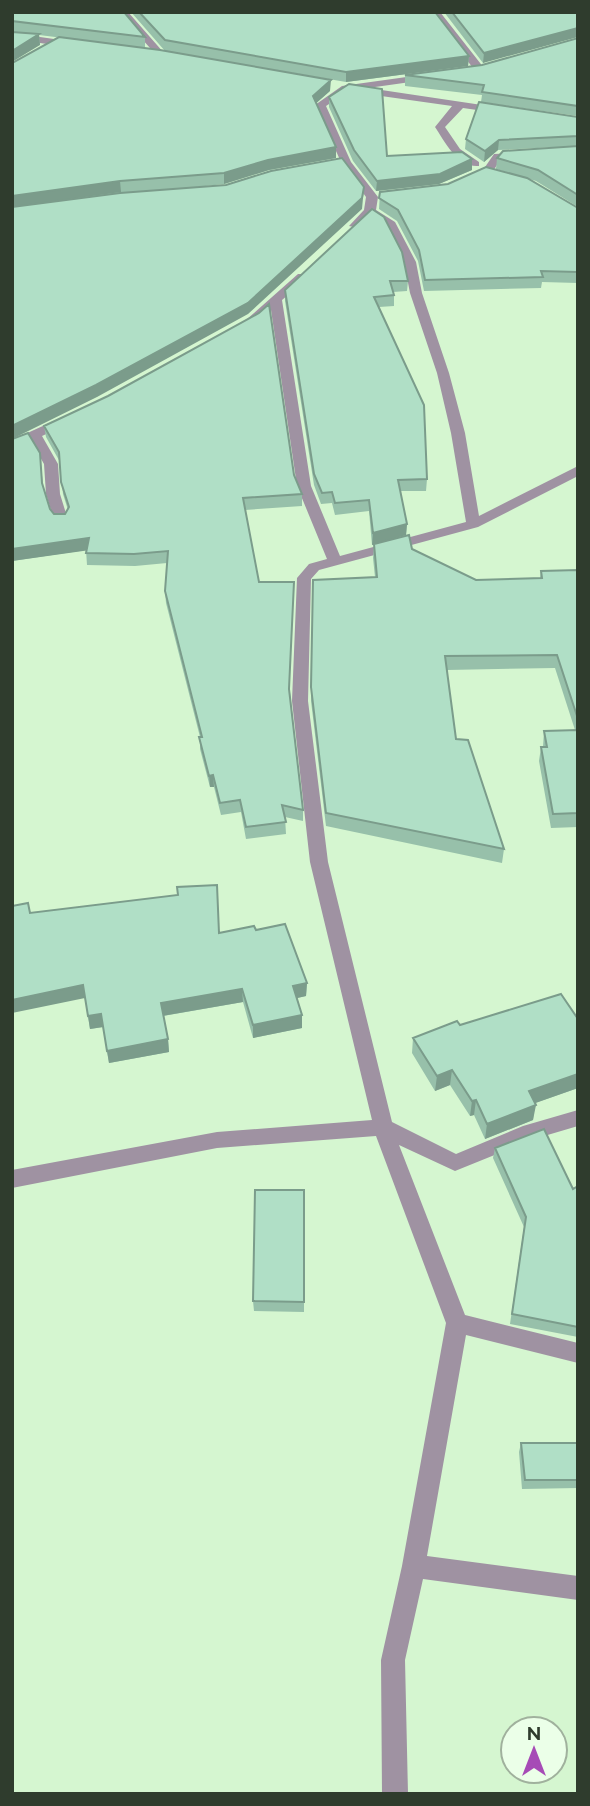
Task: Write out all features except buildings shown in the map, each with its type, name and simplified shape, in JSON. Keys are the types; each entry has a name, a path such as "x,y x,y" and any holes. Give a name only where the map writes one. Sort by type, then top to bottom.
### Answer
{"street":[{"path":"123,12 161,55"},
{"path":"435,12 485,69 467,72"},
{"path":"12,36 83,46"},
{"path":"46,49 57,42"},
{"path":"148,54 188,60"},
{"path":"342,239 370,211 377,196 346,162 320,105 339,87 441,75"},
{"path":"339,87 514,113"},
{"path":"462,104 448,115 440,127 456,151 492,174"},
{"path":"492,174 498,156 525,156"},
{"path":"332,164 346,162"},
{"path":"460,186 492,174"},
{"path":"370,211 391,224 410,262 416,293 443,373 458,433 473,524"},
{"path":"242,326 314,266"},
{"path":"276,300 304,486 335,562"},
{"path":"12,445 80,412"},
{"path":"34,434 51,464 53,494 61,520"},
{"path":"395,1794 393,1660 414,1566 457,1323 383,1127 319,862 300,701 304,578 314,567 473,524 578,470"},
{"path":"12,1179 218,1140 383,1127 455,1163 530,1132 578,1118"},
{"path":"457,1323 578,1353"},
{"path":"414,1566 578,1588"}]}
